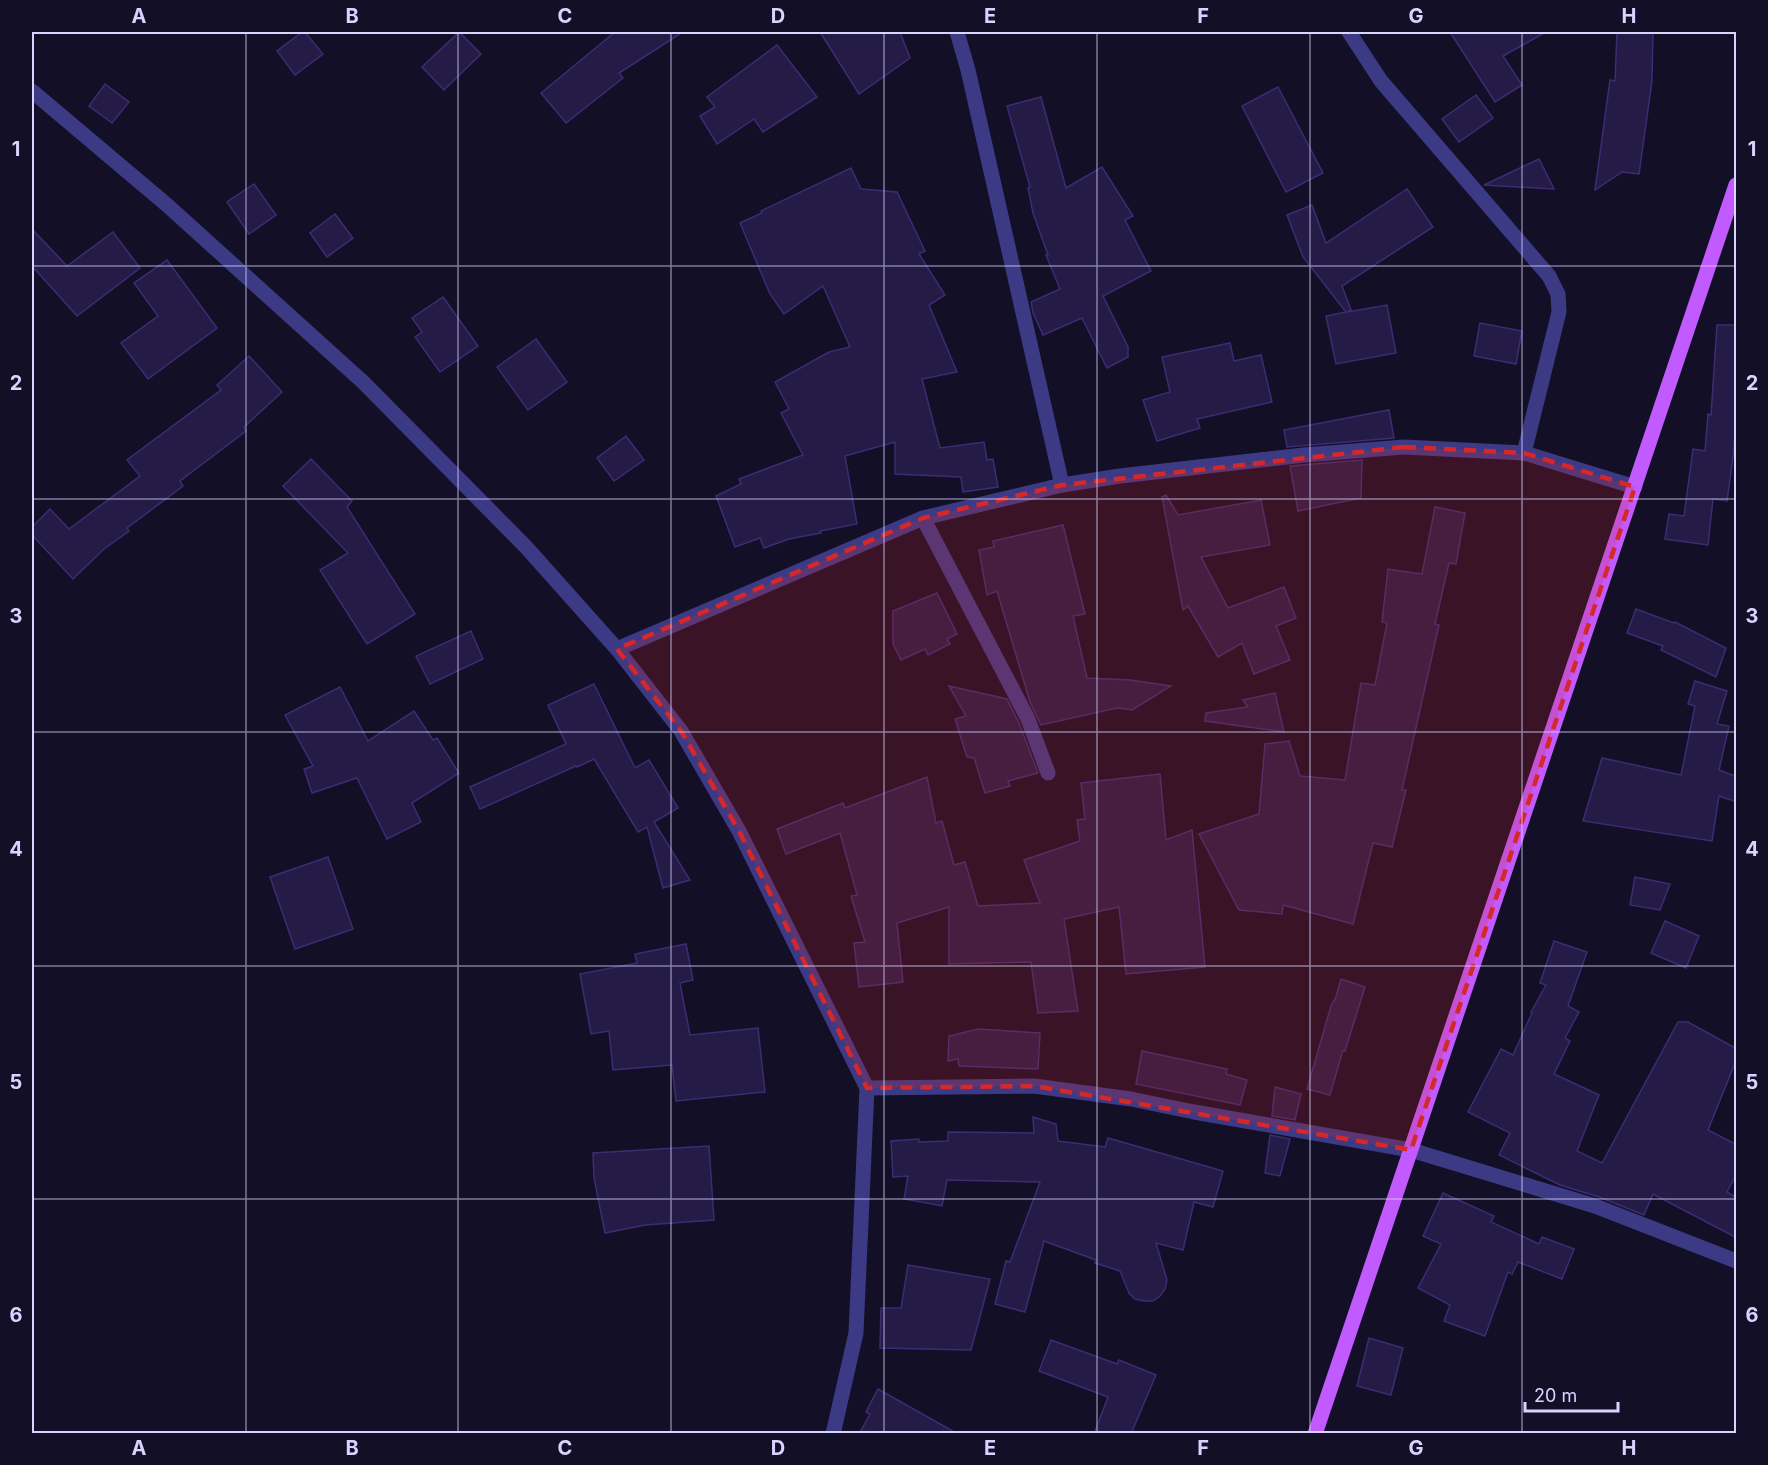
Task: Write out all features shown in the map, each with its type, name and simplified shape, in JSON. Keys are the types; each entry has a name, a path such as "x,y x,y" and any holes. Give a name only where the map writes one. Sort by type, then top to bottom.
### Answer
{"main road":[{"path":"1315,1434 1737,185"}],"street":[{"path":"957,32 968,70 1062,485"},
{"path":"1349,32 1381,81 1549,276 1558,294 1559,312 1524,453"},
{"path":"32,91 167,205 363,382 526,547 617,649 681,731 739,831 867,1088 856,1333 833,1434"},
{"path":"617,649 922,518 1062,485 1120,476 1281,458 1393,448 1524,453 1635,487"},
{"path":"922,518 1028,719 1048,773"},
{"path":"867,1088 1034,1086 1131,1099 1411,1150 1595,1206 1737,1261"}],"highlighted area":[{"path":"1404,447 1524,453 1635,487 1411,1150 1034,1086 867,1088 739,831 681,731 617,649 923,518 1062,485"}],"building":[{"path":"305,32 323,54 295,75 277,51"},
{"path":"459,32 481,54 444,90 422,67"},
{"path":"615,32 683,32 619,73 623,78 566,123 541,93"},
{"path":"820,32 900,32 910,58 859,94"},
{"path":"1450,32 1546,32 1503,56 1522,85 1495,102"},
{"path":"1617,32 1653,32 1652,81 1639,174 1622,172 1595,190 1610,80 1615,81"},
{"path":"777,45 817,97 763,132 754,119 717,144 700,116 715,107 707,97"},
{"path":"105,84 129,102 112,123 89,106"},
{"path":"1278,87 1323,173 1286,192 1242,106"},
{"path":"1476,95 1493,118 1459,142 1442,119"},
{"path":"1041,97 1066,188 1102,167 1133,216 1125,220 1151,271 1103,296 1128,347 1128,357 1107,368 1082,318 1043,335 1033,313 1031,302 1060,289 1046,255 1048,255 1033,213 1028,188 1030,187 1007,106"},
{"path":"1539,159 1554,189 1484,185"},
{"path":"851,168 861,189 897,192 925,251 919,254 945,295 929,305 957,372 922,379 940,448 984,442 987,460 993,459 998,487 963,492 961,477 895,474 895,442 845,456 857,524 789,539 764,548 760,538 735,547 716,496 741,484 739,479 803,455 781,413 789,409 775,382 829,352 850,347 823,286 784,314 770,294 740,223"},
{"path":"254,184 276,215 249,234 227,202"},
{"path":"1407,189 1433,227 1342,286 1351,310 1347,312 1387,305 1396,353 1336,364 1326,316 1346,312 1303,257 1287,215 1312,205 1326,243"},
{"path":"335,214 353,238 327,257 310,233"},
{"path":"32,229 67,266 113,232 140,268 77,316 32,266"},
{"path":"167,260 217,328 148,379 121,343 158,316 134,283"},
{"path":"443,297 478,346 440,372 415,337 422,332 412,318"},
{"path":"1480,323 1522,331 1516,364 1474,356"},
{"path":"1717,325 1737,325 1737,409 1727,501 1713,499 1708,545 1665,539 1669,514 1684,516 1693,449 1705,451 1708,414 1711,415"},
{"path":"536,339 567,382 528,410 497,367"},
{"path":"1230,343 1234,361 1261,355 1272,402 1197,419 1200,428 1157,441 1143,400 1170,392 1162,357"},
{"path":"249,356 282,392 244,427 246,431 180,481 183,486 127,528 129,531 104,549 73,579 32,535 32,527 50,509 69,529 140,476 127,460 221,390 217,385"},
{"path":"1389,410 1394,438 1287,447 1284,430"},
{"path":"626,436 644,460 614,481 597,458"},
{"path":"311,459 352,501 347,507 415,614 367,644 320,570 348,553 283,486"},
{"path":"1362,460 1361,498 1298,511 1290,466"},
{"path":"1166,495 1178,515 1261,500 1270,545 1201,557 1228,608 1284,587 1296,618 1276,626 1290,660 1254,674 1242,643 1218,657 1188,606 1183,610 1162,497"},
{"path":"1435,507 1465,513 1456,564 1449,563 1435,624 1439,625 1402,790 1406,790 1392,847 1373,843 1353,924 1283,905 1282,914 1239,910 1199,834 1259,814 1265,744 1289,741 1300,776 1345,780 1361,683 1375,685 1387,623 1382,622 1388,569 1422,574"},
{"path":"1063,525 1085,614 1073,616 1087,678 1130,680 1171,686 1132,710 1117,708 1041,725 1030,702 997,591 987,595 979,550 994,547 993,541"},
{"path":"937,593 957,634 947,639 950,644 928,655 925,649 901,660 893,644 893,611"},
{"path":"1636,609 1675,622 1726,648 1716,677 1661,650 1663,646 1627,633"},
{"path":"471,631 483,659 430,684 416,656"},
{"path":"1695,681 1727,691 1717,724 1729,726 1719,770 1737,777 1737,802 1719,796 1712,841 1583,821 1602,758 1681,775 1695,706 1688,704"},
{"path":"594,684 635,768 649,760 678,808 654,822 690,880 663,888 647,827 638,832 594,759 480,809 470,787 566,744 548,705"},
{"path":"949,686 1007,699 1038,773 1008,781 1010,786 985,793 974,758 967,757 955,719 966,716"},
{"path":"340,687 368,741 414,711 433,740 437,738 459,773 412,803 421,822 387,839 357,778 312,793 304,769 313,766 285,715"},
{"path":"1275,693 1284,732 1205,721 1206,713 1248,707 1243,700"},
{"path":"1160,774 1166,840 1192,830 1205,967 1126,974 1119,907 1064,919 1078,1011 1038,1013 1031,962 949,964 949,907 897,923 903,982 859,987 854,943 865,942 851,896 857,895 840,833 786,854 777,829 843,803 845,808 927,777 936,823 942,821 954,865 965,862 978,906 1040,903 1024,860 1080,841 1077,820 1085,819 1081,783"},
{"path":"328,857 353,929 295,949 270,877"},
{"path":"1635,877 1670,884 1660,910 1630,905"},
{"path":"1665,921 1699,936 1686,968 1651,953"},
{"path":"1554,941 1587,952 1568,1006 1579,1012 1565,1038 1570,1041 1554,1074 1599,1095 1577,1151 1602,1163 1678,1022 1688,1022 1737,1049 1737,1058 1708,1130 1737,1145 1737,1173 1727,1192 1737,1198 1737,1238 1653,1194 1644,1215 1599,1197 1560,1185 1499,1155 1510,1133 1468,1112 1501,1049 1513,1055 1531,1012 1546,985 1540,983"},
{"path":"686,944 693,980 680,983 690,1035 758,1028 765,1092 676,1101 672,1065 613,1070 609,1031 591,1034 580,974 637,963 635,954"},
{"path":"1341,979 1365,987 1330,1095 1307,1089"},
{"path":"978,1029 1040,1033 1038,1069 959,1066 958,1059 948,1061 949,1036"},
{"path":"1142,1051 1227,1069 1226,1074 1247,1080 1240,1105 1136,1084"},
{"path":"1275,1087 1301,1094 1295,1120 1272,1116"},
{"path":"1033,1117 1056,1124 1058,1141 1105,1147 1108,1138 1223,1171 1213,1207 1194,1202 1183,1250 1156,1243 1167,1280 1165,1289 1153,1301 1135,1299 1129,1293 1120,1271 1044,1241 1025,1312 995,1304 1006,1261 1010,1262 1040,1182 947,1180 942,1206 904,1199 908,1176 893,1177 891,1141 919,1139 919,1142 948,1141 948,1132 1034,1133"},
{"path":"1270,1135 1290,1139 1280,1176 1265,1173"},
{"path":"709,1146 714,1220 645,1225 605,1233 594,1178 593,1153"},
{"path":"1443,1193 1494,1216 1491,1222 1539,1244 1542,1237 1574,1249 1562,1279 1518,1262 1512,1274 1508,1272 1485,1336 1444,1321 1450,1305 1418,1288 1441,1244 1423,1236"},
{"path":"908,1265 990,1279 971,1350 880,1348 881,1308 901,1308"},
{"path":"1369,1338 1403,1348 1391,1395 1357,1386"},
{"path":"1051,1340 1117,1364 1119,1360 1156,1375 1131,1434 1094,1434 1108,1397 1039,1371"},
{"path":"878,1389 958,1434 859,1434 870,1414 866,1412"}]}
